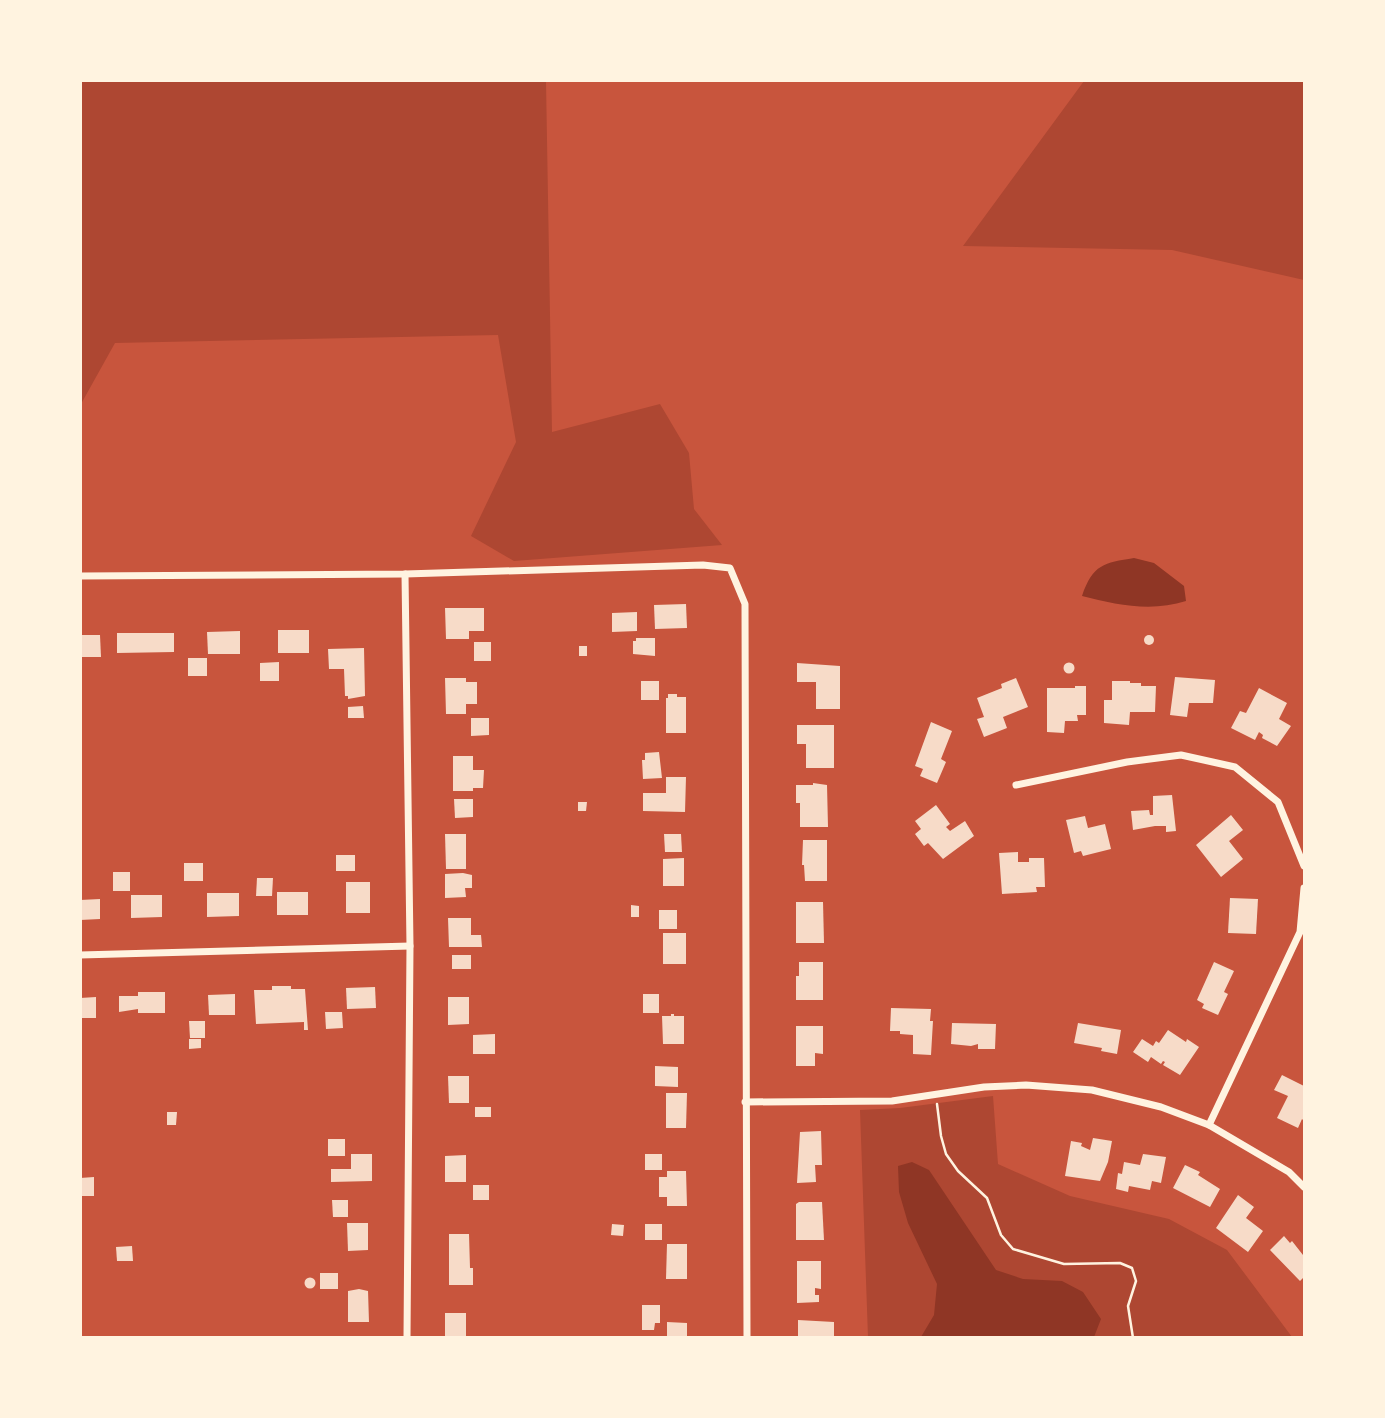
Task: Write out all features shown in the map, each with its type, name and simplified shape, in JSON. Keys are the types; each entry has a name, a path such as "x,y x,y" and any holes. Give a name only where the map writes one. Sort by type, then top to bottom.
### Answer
{"street":[{"path":"80,576 405,574 703,565 730,568 745,604 747,1338"},
{"path":"405,574 410,946 407,1338"},
{"path":"1016,785 1127,762 1181,755 1235,767 1278,802 1304,866"},
{"path":"1209,1125 1302,933 1304,888"},
{"path":"80,955 410,946"},
{"path":"745,1102 892,1101 984,1087 1063,1087 1125,1097 1209,1125 1289,1172 1304,1187"}],"path":[{"path":"935,1094 946,1154 958,1171 987,1198 1001,1235 1013,1249 1064,1265 1120,1263 1132,1268 1136,1273 1136,1281 1128,1306 1133,1338"}],"shaded area":[{"path":"81,80 546,81 552,432 660,404 689,453 694,509 722,545 514,561 471,536 516,442 498,335 115,343 81,404"},
{"path":"1084,81 1304,81 1304,280 1172,250 963,246"},
{"path":"1134,558 1154,563 1184,586 1186,601 1147,607 1082,596 1095,571 1107,564"},
{"path":"993,1096 998,1164 1070,1196 1169,1219 1227,1250 1292,1337 868,1337 860,1110 900,1108"},
{"path":"912,1162 929,1170 996,1270 1023,1279 1062,1281 1083,1292 1101,1319 1094,1337 921,1337 934,1315 937,1284 908,1223 899,1192 898,1166"}],"building":[{"path":"686,604 687,628 655,629 654,605"},
{"path":"445,608 484,608 484,631 469,631 469,639 446,639"},
{"path":"637,612 637,631 612,632 612,613"},
{"path":"278,630 309,630 309,653 278,653"},
{"path":"240,631 240,654 208,654 207,632"},
{"path":"117,633 174,633 174,652 117,653"},
{"path":"80,635 100,635 101,657 80,657"},
{"path":"1149,635 1153,636 1153,644 1149,645 1145,644 1144,640 1145,636"},
{"path":"636,638 655,638 655,656 633,654 633,641 636,641"},
{"path":"474,642 491,642 491,661 474,661"},
{"path":"579,646 587,646 587,656 579,656"},
{"path":"364,648 365,696 348,699 348,696 345,696 344,669 329,669 328,649"},
{"path":"188,658 207,658 207,676 188,676"},
{"path":"279,662 279,681 260,681 260,663"},
{"path":"1069,662 1075,668 1069,674 1063,668"},
{"path":"797,663 840,666 840,709 816,709 816,682 797,682"},
{"path":"1175,677 1215,680 1213,703 1189,703 1187,717 1170,715"},
{"path":"445,678 466,678 466,682 477,682 477,704 466,704 466,714 446,714"},
{"path":"1016,678 1028,707 1003,717 1007,728 984,737 977,719 984,717 977,698 1002,688 1001,684"},
{"path":"641,681 659,681 659,700 641,700"},
{"path":"1112,681 1156,686 1155,712 1130,712 1129,725 1104,723 1104,700 1112,700"},
{"path":"1086,686 1086,715 1077,715 1078,721 1065,721 1064,733 1047,732 1047,688"},
{"path":"1259,688 1287,703 1279,719 1291,726 1277,746 1262,738 1263,735 1259,732 1255,740 1231,728 1240,711 1246,713"},
{"path":"668,694 686,697 686,733 666,733"},
{"path":"363,706 364,718 348,718 348,707"},
{"path":"471,718 489,718 489,735 471,736"},
{"path":"931,722 952,731 941,759 946,762 937,783 920,776 923,769 915,766"},
{"path":"797,725 834,725 834,768 806,768 806,744 797,744"},
{"path":"659,752 662,778 643,779 642,760 645,760 645,753"},
{"path":"453,756 473,756 473,770 484,770 483,788 453,791"},
{"path":"666,777 686,777 685,812 643,811 643,793 666,793"},
{"path":"796,785 827,785 828,827 800,827 800,803 796,803"},
{"path":"1172,795 1176,831 1166,832 1166,826 1133,830 1131,811 1149,810 1150,815 1153,815 1153,796"},
{"path":"454,799 473,799 473,817 455,818"},
{"path":"578,802 587,802 586,811 578,811"},
{"path":"936,805 950,824 946,827 950,831 965,821 974,836 943,859 928,843 924,846 915,834 921,829 915,821"},
{"path":"1231,815 1243,830 1229,841 1243,859 1221,877 1196,845"},
{"path":"1085,816 1088,828 1105,824 1111,849 1083,856 1081,851 1074,853 1066,820"},
{"path":"445,834 466,834 466,869 446,869"},
{"path":"664,834 681,834 682,852 665,852"},
{"path":"803,840 827,840 827,881 805,881 802,865"},
{"path":"1018,852 1018,862 1029,862 1029,858 1044,858 1045,887 1036,887 1037,892 1002,894 999,853"},
{"path":"336,855 355,855 355,871 336,871"},
{"path":"684,858 684,886 663,886 663,859"},
{"path":"184,863 203,863 203,881 184,881"},
{"path":"113,872 130,872 130,891 113,891"},
{"path":"445,874 472,875 472,888 465,888 466,897 445,898"},
{"path":"257,878 273,878 272,896 256,896"},
{"path":"346,882 370,882 370,913 346,913"},
{"path":"277,892 308,892 308,915 277,915"},
{"path":"207,893 239,893 239,916 207,917"},
{"path":"131,895 162,895 162,917 131,918"},
{"path":"1230,898 1258,899 1256,934 1228,933"},
{"path":"100,899 100,919 80,920 80,900"},
{"path":"796,902 823,902 824,943 796,943"},
{"path":"631,905 639,906 639,917 631,917"},
{"path":"659,910 677,910 677,929 659,929"},
{"path":"448,918 471,918 471,935 481,935 482,947 449,947"},
{"path":"663,933 686,933 686,964 663,964"},
{"path":"452,955 471,955 471,969 452,969"},
{"path":"799,962 823,962 823,1000 796,1000"},
{"path":"1214,962 1234,971 1224,992 1228,994 1218,1015 1202,1008 1204,1004 1197,1000"},
{"path":"272,986 305,989 308,1030 304,1030 304,1022 256,1024 254,990 272,990"},
{"path":"375,987 376,1008 347,1009 346,988"},
{"path":"138,992 165,992 165,1013 138,1013 138,1009 119,1012 119,996 138,996"},
{"path":"235,994 235,1015 209,1015 208,995"},
{"path":"643,994 659,994 659,1013 643,1013"},
{"path":"96,997 96,1018 80,1018 80,998"},
{"path":"448,997 469,997 469,1024 448,1025"},
{"path":"891,1008 931,1009 931,1055 913,1054 913,1035 890,1031"},
{"path":"325,1012 342,1012 343,1028 326,1029"},
{"path":"662,1016 684,1016 684,1044 663,1044"},
{"path":"189,1021 205,1021 205,1038 190,1038"},
{"path":"952,1023 996,1024 995,1049 978,1049 978,1044 951,1044"},
{"path":"1078,1023 1121,1030 1117,1054 1074,1043"},
{"path":"796,1026 823,1026 823,1054 815,1053 815,1066 796,1066"},
{"path":"1168,1030 1199,1047 1180,1075 1163,1065 1163,1061 1161,1064 1151,1057 1148,1062 1133,1052 1142,1039 1153,1046 1156,1041 1159,1043"},
{"path":"495,1034 495,1054 473,1054 473,1035"},
{"path":"189,1039 201,1039 201,1048 189,1049"},
{"path":"655,1066 678,1067 678,1087 655,1086"},
{"path":"1282,1075 1304,1086 1304,1121 1302,1119 1298,1128 1277,1118 1288,1096 1274,1090"},
{"path":"448,1076 469,1076 469,1103 449,1103"},
{"path":"666,1093 687,1093 686,1128 666,1128"},
{"path":"475,1107 491,1107 491,1117 475,1117"},
{"path":"167,1112 177,1112 176,1125 167,1125"},
{"path":"821,1131 822,1165 815,1165 816,1182 797,1183 800,1132"},
{"path":"1093,1138 1112,1141 1108,1162 1100,1181 1065,1176 1071,1141 1082,1143 1081,1146 1090,1150"},
{"path":"328,1139 345,1139 345,1156 328,1156"},
{"path":"351,1154 372,1154 372,1181 331,1182 331,1169 351,1169"},
{"path":"645,1154 662,1154 662,1170 645,1170"},
{"path":"1143,1154 1166,1157 1161,1183 1152,1181 1150,1190 1129,1186 1128,1192 1116,1189 1118,1173 1122,1174 1124,1162 1140,1165"},
{"path":"466,1155 466,1182 445,1182 445,1156"},
{"path":"1185,1165 1200,1172 1198,1175 1220,1189 1210,1207 1173,1188"},
{"path":"667,1171 686,1171 687,1206 667,1206 667,1197 659,1197 659,1177 667,1177"},
{"path":"94,1177 94,1196 80,1196 80,1178"},
{"path":"473,1185 489,1185 489,1200 473,1200"},
{"path":"1238,1195 1254,1207 1246,1218 1263,1231 1248,1252 1216,1228"},
{"path":"332,1200 348,1200 348,1217 333,1217"},
{"path":"822,1202 824,1240 796,1240 796,1204"},
{"path":"347,1223 368,1223 368,1250 348,1251"},
{"path":"612,1224 624,1225 623,1236 611,1235"},
{"path":"645,1224 662,1224 662,1240 645,1240"},
{"path":"449,1234 469,1234 473,1285 449,1285"},
{"path":"1284,1236 1290,1243 1292,1241 1303,1255 1304,1253 1304,1277 1300,1281 1270,1250"},
{"path":"667,1244 687,1244 687,1279 666,1279"},
{"path":"132,1246 133,1261 117,1261 116,1247"},
{"path":"797,1261 821,1261 821,1289 815,1288 819,1302 797,1303"},
{"path":"320,1273 338,1273 338,1289 320,1289"},
{"path":"310,1278 314,1279 314,1287 310,1288 306,1287 305,1283 306,1279"},
{"path":"348,1291 368,1291 369,1322 348,1322"},
{"path":"642,1305 660,1305 660,1323 655,1323 654,1330 642,1330"},
{"path":"445,1313 466,1313 466,1338 445,1338"},
{"path":"798,1320 834,1322 834,1338 798,1338"},
{"path":"667,1322 687,1323 687,1338 667,1338"}]}
